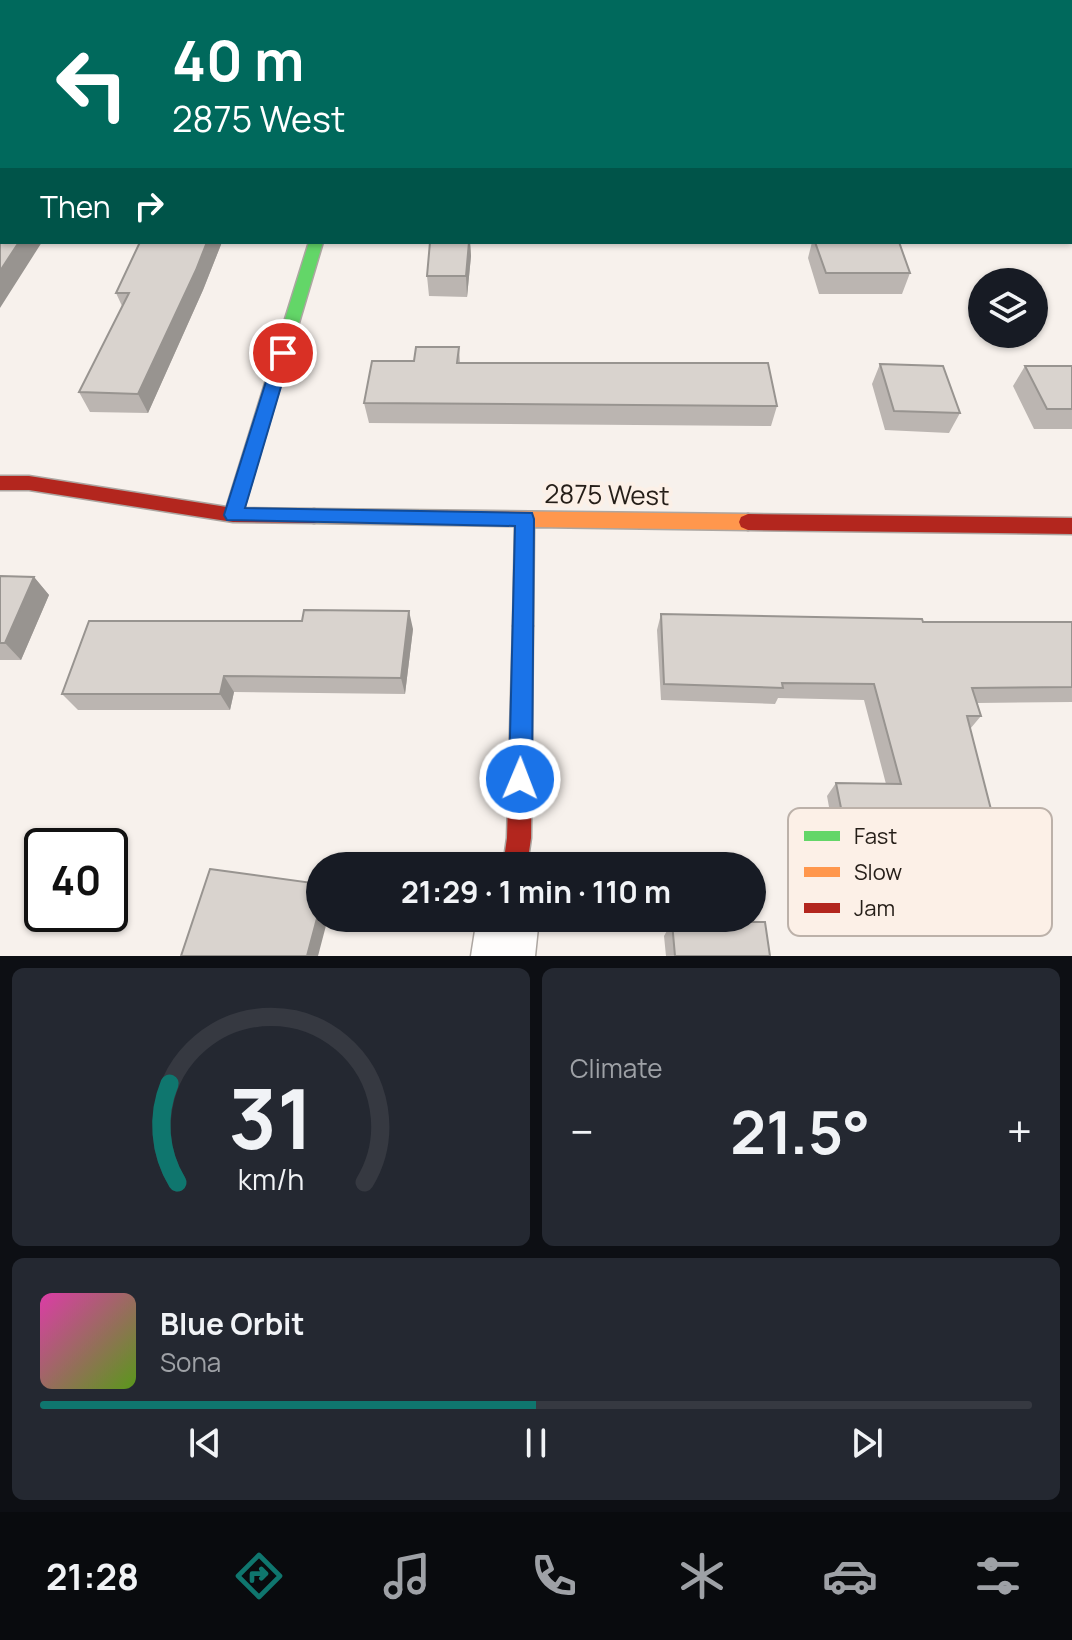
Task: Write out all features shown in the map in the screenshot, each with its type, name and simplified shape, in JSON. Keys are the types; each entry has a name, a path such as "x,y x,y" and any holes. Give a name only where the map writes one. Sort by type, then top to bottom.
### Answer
{"street":[{"path":"233,515 315,244"},
{"name":"2875 West","path":"0,483 29,483 233,515 1072,526"},
{"path":"517,852 525,519"},
{"path":"503,956 506,932"}],"building":[{"path":"0,244 18,244 0,271"},
{"path":"139,244 206,244 138,394 79,392 129,293 116,293"},
{"path":"430,244 469,244 466,276 427,276"},
{"path":"816,244 900,244 910,273 826,273"},
{"path":"416,347 459,347 457,363 768,363 777,406 364,403 372,361 414,361"},
{"path":"880,364 943,366 960,413 894,411"},
{"path":"1025,366 1072,366 1072,409 1047,409"},
{"path":"0,576 34,577 5,643 0,643"},
{"path":"304,610 409,611 401,678 224,676 220,694 62,694 89,621 302,621"},
{"path":"661,614 922,619 923,622 1072,622 1072,687 972,688 981,716 967,716 991,808 841,808 836,783 901,784 874,684 782,683 783,688 664,684"},
{"path":"210,869 306,882 306,932 313,932 307,956 181,956"},
{"path":"766,929 770,956 675,956 673,932 766,932"}],"traffic: fast":[{"path":"233,515 315,244"}],"traffic: slow":[{"path":"314,516 748,522"},
{"path":"523,626 525,519"}],"traffic: jam":[{"path":"0,483 29,483 233,515 314,516"},
{"path":"748,522 1072,526"},
{"path":"517,852 523,626"}],"route":[{"path":"283,353 233,515 525,519 520,779"}]}
